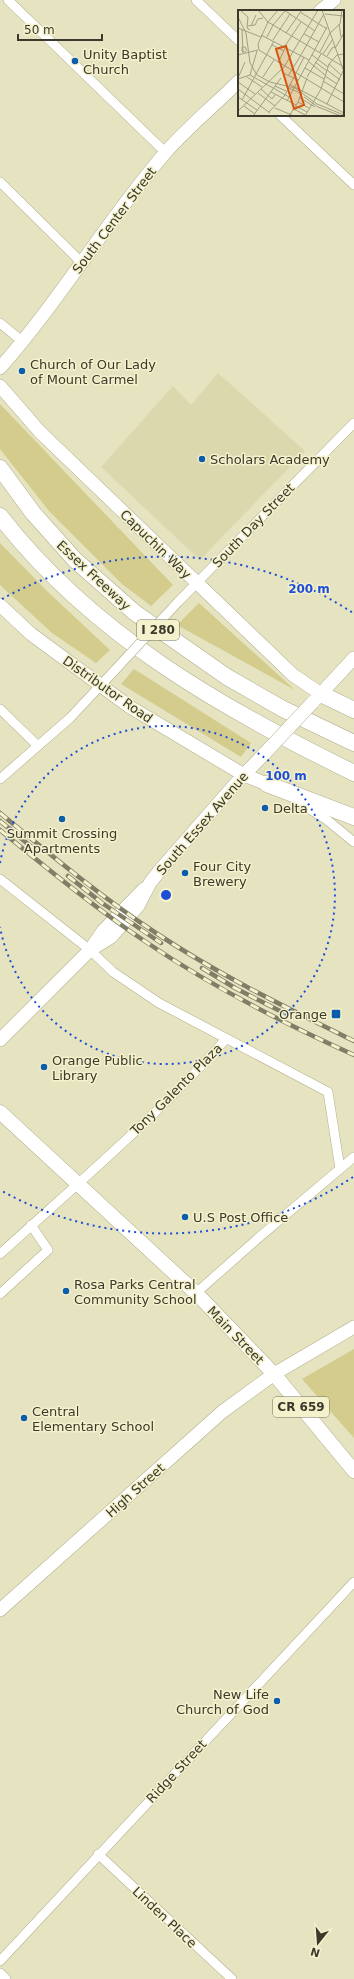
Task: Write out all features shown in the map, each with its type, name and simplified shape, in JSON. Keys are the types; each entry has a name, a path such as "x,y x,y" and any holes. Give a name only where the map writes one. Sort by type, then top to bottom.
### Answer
{"highway":[{"name":"Essex Freeway","path":"0,468 33,513 75,560 134,612 227,677 283,709 354,744"},
{"name":"Essex Freeway","path":"0,516 11,530 58,579 109,626 159,664 267,730 354,773"},
{"path":"317,698 354,710"},
{"path":"267,784 354,817"}],"main road":[{"path":"321,10 334,0"},
{"name":"South Center Street","path":"0,368 23,342 82,262 166,153 238,82"},
{"name":"Capuchin Way","path":"0,386 40,432 317,698"},
{"name":"Distributor Road","path":"0,605 31,634 130,707 244,775 267,784"},
{"name":"South Essex Avenue","path":"0,1040 90,950 111,937 138,906 150,883 244,775 354,658"},
{"name":"Main Street","path":"0,1112 196,1293 274,1374 354,1471"},
{"name":"High Street","path":"0,1610 222,1412 274,1374 354,1327"}],"street":[{"path":"8,0 166,153"},
{"path":"196,0 238,40"},
{"path":"281,116 354,185"},
{"path":"0,182 82,262"},
{"path":"0,323 23,342"},
{"name":"South Day Street","path":"0,779 70,718 178,602 354,423"},
{"path":"0,709 38,746"},
{"path":"267,784 327,820 354,842"},
{"name":"Tony Galento Plaza","path":"0,879 90,950 113,972 159,1003 226,1039 188,1081 78,1184 0,1254"},
{"path":"226,1039 328,1092 340,1169"},
{"path":"196,1293 354,1157"},
{"path":"0,1294 48,1250 31,1225"},
{"name":"Ridge Street","path":"0,1962 98,1854 354,1582"},
{"name":"Linden Place","path":"98,1854 232,1979"},
{"path":"0,1973 6,1979"}],"shaded area":[{"name":"Scholars Academy","path":"218,373 305,451 200,560 101,467 173,386 191,405"},
{"path":"0,404 173,585 151,606 122,584 49,511 0,449"},
{"path":"0,543 50,594 110,650 96,663 52,633 0,585"},
{"path":"199,603 295,690 177,625"},
{"path":"134,669 251,743 241,757 121,684"},
{"path":"354,1349 354,1438 302,1379"}],"railway":[{"path":"0,813 57,860 156,933 229,977 354,1041"},
{"path":"0,821 34,849"},
{"path":"0,830 90,902 127,929 196,974 248,1003 354,1055"},
{"path":"68,876 102,903 161,943"},
{"path":"202,968 235,988 282,1012"}],"place":[{"name":"Unity Baptist Church","path":"75,61"},
{"name":"Church of Our Lady of Mount Carmel","path":"22,371"},
{"name":"Scholars Academy","path":"202,459"},
{"name":"Delta","path":"265,808"},
{"name":"Summit Crossing Apartments","path":"62,819"},
{"name":"Four City Brewery","path":"185,873"},
{"name":"Orange","path":"336,1014"},
{"name":"Orange Public Library","path":"44,1067"},
{"name":"U.S Post Office","path":"185,1217"},
{"name":"Rosa Parks Central Community School","path":"66,1291"},
{"name":"Central Elementary School","path":"24,1418"},
{"name":"New Life Church of God","path":"277,1701"}]}
